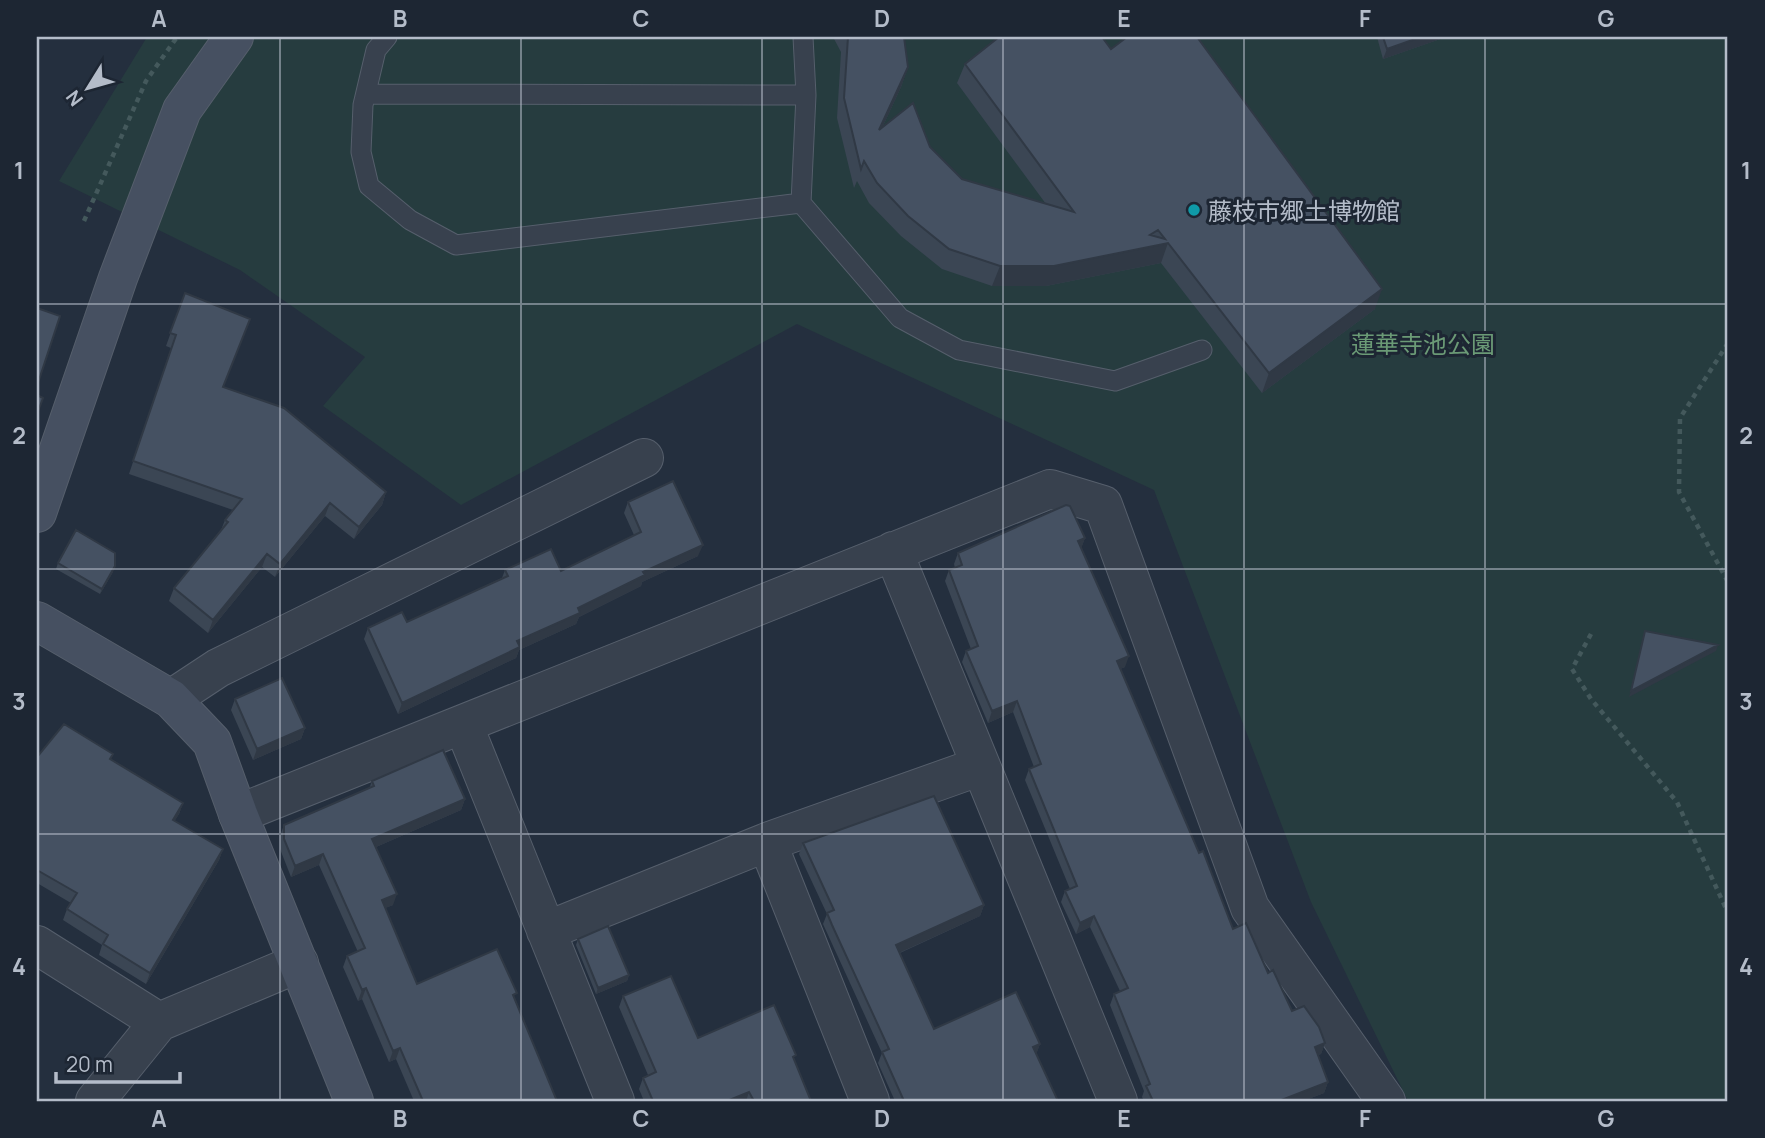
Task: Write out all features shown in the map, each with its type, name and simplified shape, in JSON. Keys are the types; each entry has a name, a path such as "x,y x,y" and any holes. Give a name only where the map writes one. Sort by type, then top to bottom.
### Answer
{"street":[{"path":"37,513 118,278 182,110 234,37"},
{"path":"171,699 218,668 644,458"},
{"path":"238,814 1051,489 1103,505 1250,908 1376,1099"},
{"path":"893,551 1118,1101"},
{"path":"37,621 171,699 212,742 238,814 354,1101"},
{"path":"463,724 615,1101"},
{"path":"546,931 767,842 981,766"},
{"path":"767,842 870,1101"},
{"path":"37,945 159,1022"},
{"path":"94,1101 159,1022 299,962"}],"lane":[{"path":"387,37 376,50 366,94 361,152 369,186 410,219 456,245 800,203"},
{"path":"803,37 806,95 800,203 900,318 959,351 1115,382 1202,350"},
{"path":"366,94 806,95"}],"path":[{"path":"84,221 146,81 177,37"},
{"path":"1728,343 1680,418 1679,492 1728,582"},
{"path":"1591,634 1572,669 1591,699 1677,802 1728,913"}],"green space":[{"name":"蓮華寺池公園","path":"147,37 1728,37 1728,1101 1408,1101 1311,902 1154,490 797,324 461,505 323,406 365,357 240,270 59,181"}],"building":[{"name":"藤枝市郷土博物館","path":"848,37 904,37 908,67 879,130 913,103 930,147 962,179 1074,212 965,64 999,37 1102,37 1111,49 1127,37 1197,37 1382,289 1269,373 1168,243 1054,266 1000,266 949,249 908,216 877,183 864,161 861,169 844,98","holes":["1158,230 1165,239 1150,235"]},
{"path":"1383,37 1421,37 1387,49"},
{"path":"185,293 250,319 223,387 284,408 386,492 359,527 330,503 280,564 267,554 213,620 174,588 228,522 225,520 242,499 133,461 176,335 170,333"},
{"path":"37,308 60,316 37,386"},
{"path":"37,395 43,398 37,414"},
{"path":"673,481 703,545 643,572 645,575 578,608 580,613 517,641 520,647 402,703 368,628 402,612 407,622 508,576 505,570 551,549 561,571 641,532 628,502"},
{"path":"1066,505 1070,506 1085,538 1078,541 1129,656 1117,661 1199,853 1203,851 1233,929 1246,923 1268,973 1273,970 1292,1011 1304,1006 1319,1027 1325,1043 1315,1047 1328,1082 1279,1101 1153,1101 1146,1086 1150,1084 1114,994 1128,988 1094,916 1080,923 1065,891 1077,886 1029,769 1041,764 1017,701 992,711 966,651 978,646 949,570 962,565 958,553"},
{"path":"76,530 115,553 115,566 102,589 58,563"},
{"path":"1645,631 1718,645 1631,691"},
{"path":"282,678 305,728 257,749 235,699"},
{"path":"64,724 113,754 110,759 183,803 173,820 223,849 150,973 103,944 108,935 67,909 77,893 37,870 37,757"},
{"path":"443,750 465,799 372,839 397,894 382,900 417,984 497,949 517,993 513,995 557,1101 423,1101 400,1048 393,1051 366,988 362,990 347,956 365,948 323,854 295,866 284,839 284,825 374,786 372,781"},
{"path":"934,796 984,905 896,945 934,1029 1016,992 1040,1044 1033,1047 1058,1101 904,1101 882,1052 889,1049 832,925 827,913 834,910 803,843"},
{"path":"608,926 629,975 598,988 578,939"},
{"path":"671,976 698,1038 774,1005 796,1055 793,1057 811,1101 754,1101 749,1092 727,1101 653,1101 643,1078 656,1072 623,996"}],"place":[{"name":"藤枝市郷土博物館","path":"1194,210"}]}
